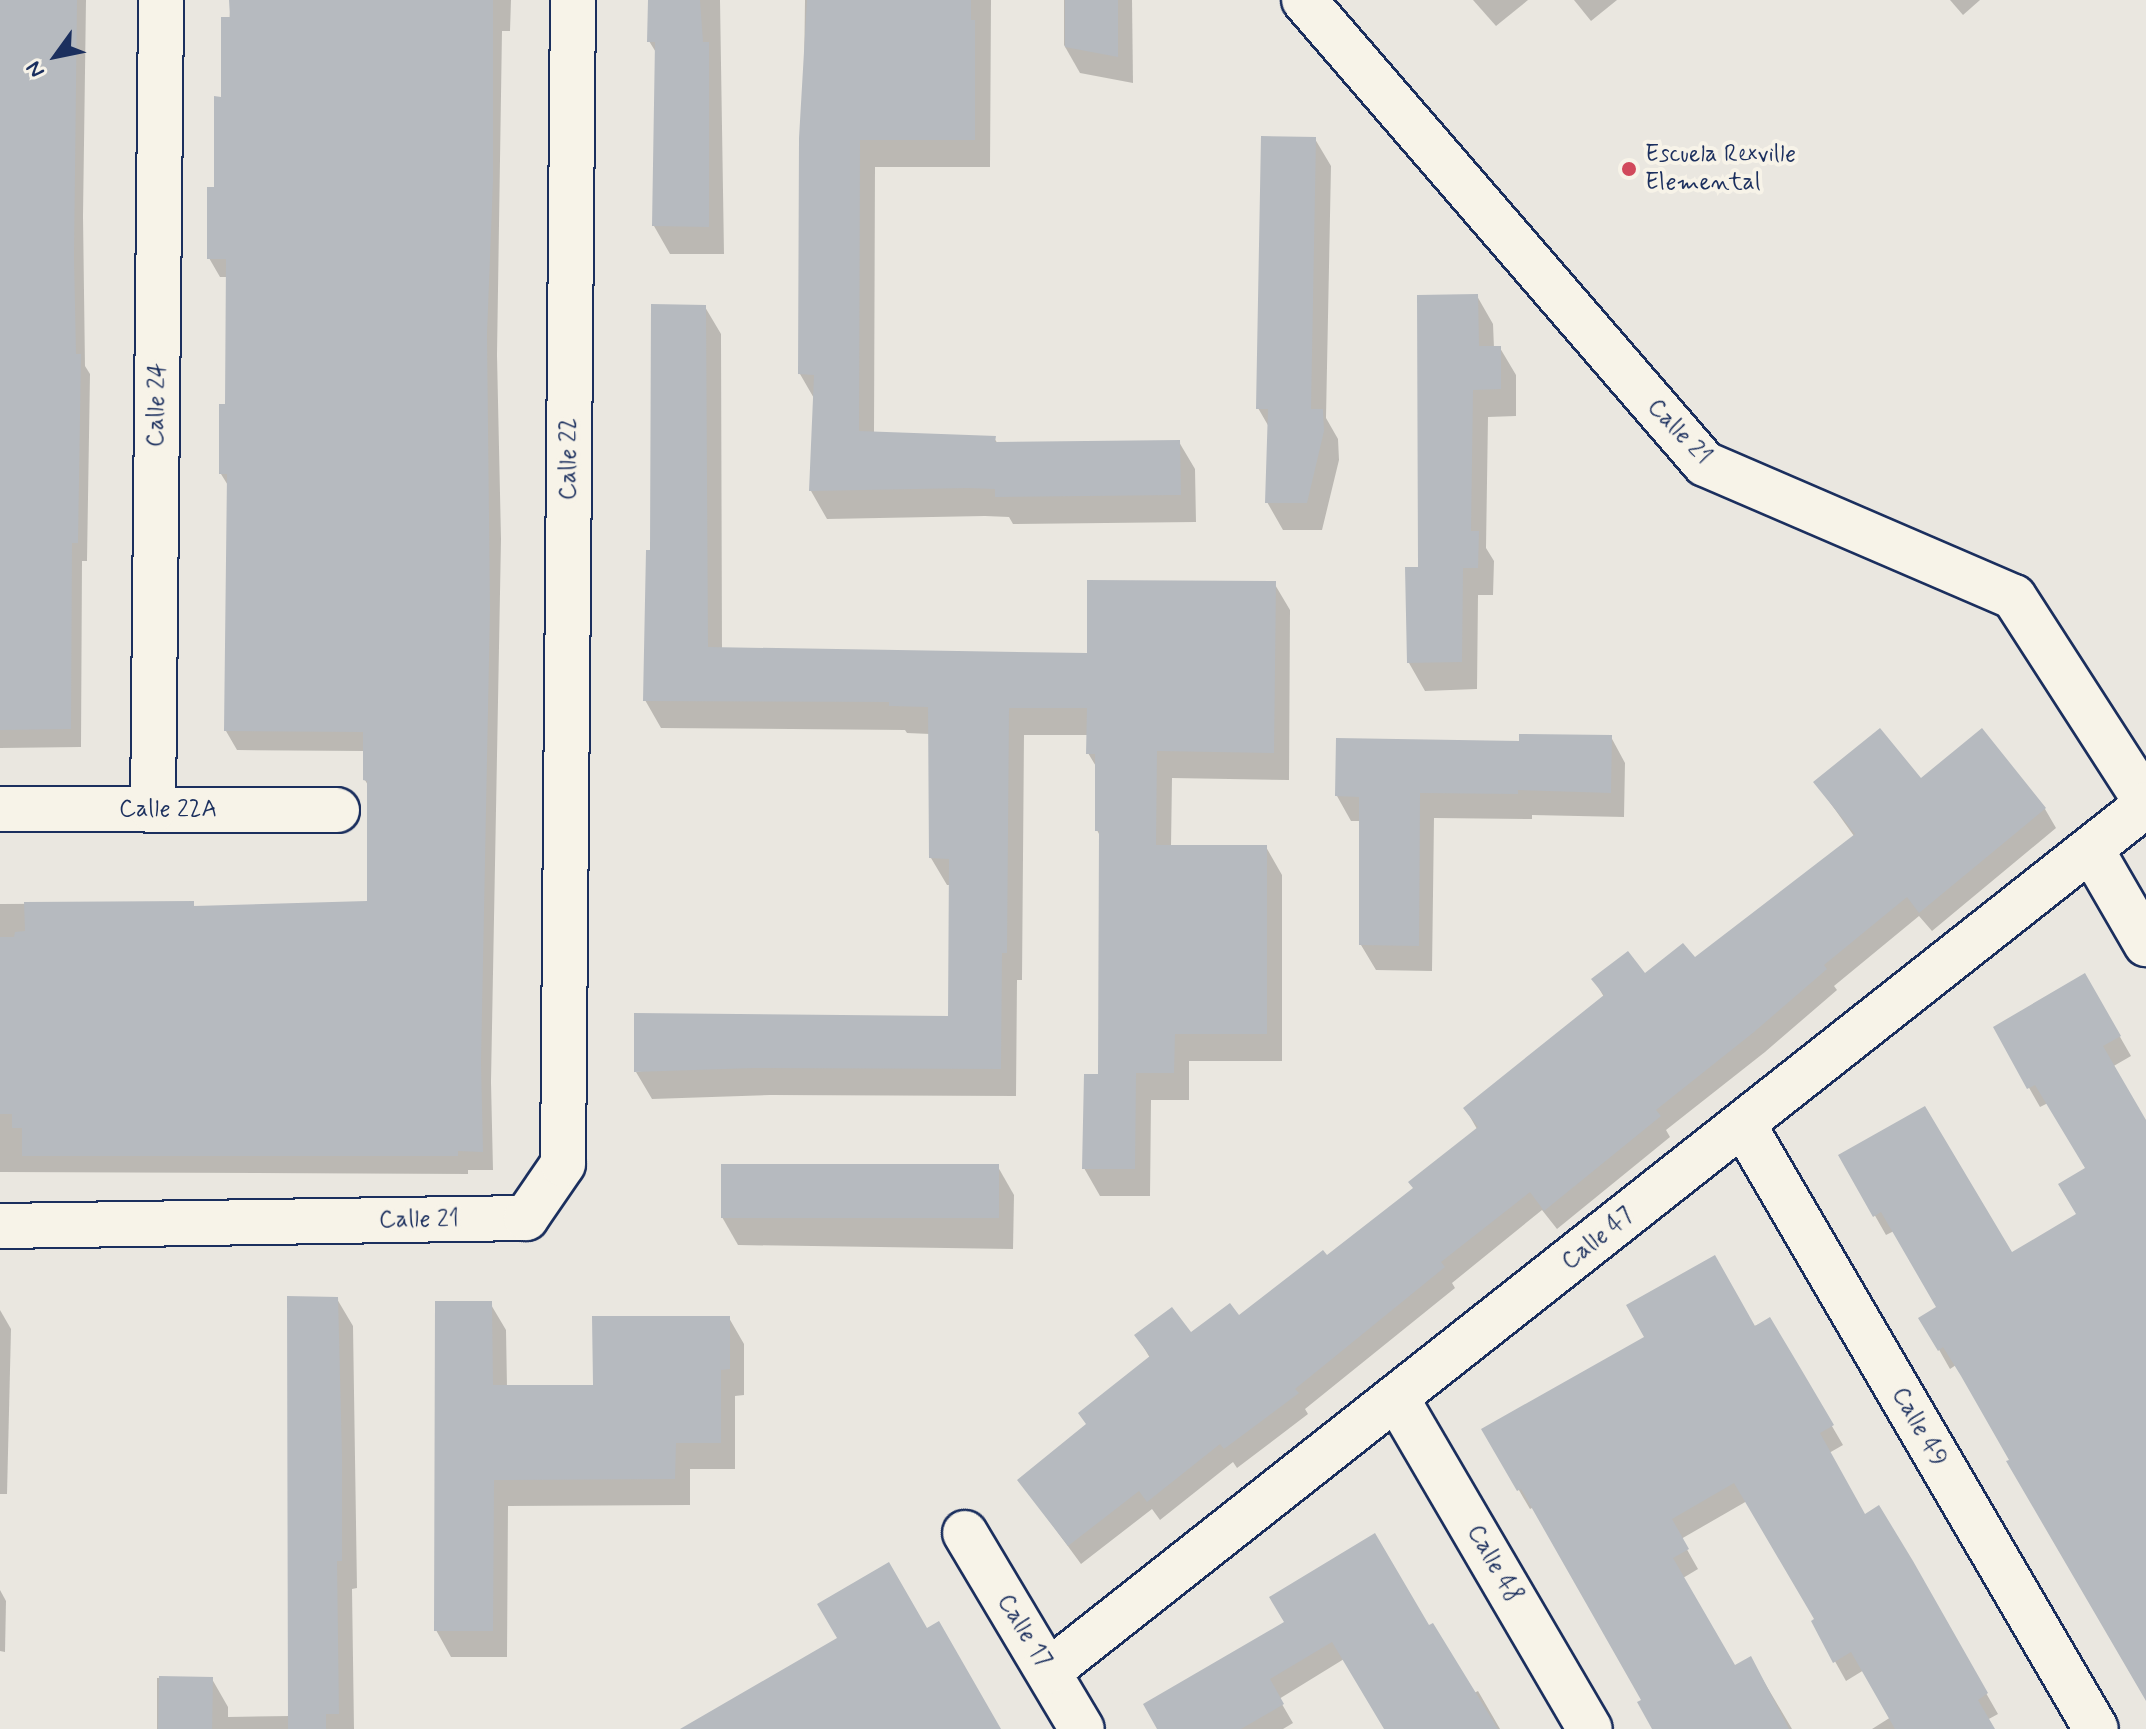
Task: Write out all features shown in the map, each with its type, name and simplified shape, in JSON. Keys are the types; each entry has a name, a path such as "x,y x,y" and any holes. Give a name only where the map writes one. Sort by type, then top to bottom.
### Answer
{"street":[{"name":"Calle 24","path":"153,810 161,0"},
{"name":"Calle 22","path":"566,919 573,0"},
{"name":"Calle 21","path":"1304,0 1705,464 2014,597 2146,804"},
{"name":"Calle 47","path":"1049,1671 2146,804"},
{"name":"Calle 22A","path":"0,809 337,810"},
{"path":"2091,849 2146,944"},
{"name":"Calle 21","path":"0,1226 526,1218 563,1164 566,919"},
{"name":"Calle 49","path":"1743,1124 2096,1729"},
{"name":"Calle 48","path":"1397,1399 1590,1729"},
{"name":"Calle 17","path":"965,1533 1082,1729"}],"building":[{"path":"0,0 77,0 74,257 76,354 81,354 78,543 72,543 71,729 0,730"},
{"path":"229,0 493,0 493,181 487,334 490,609 481,1062 483,1152 458,1151 458,1156 22,1156 22,1128 12,1128 12,1114 0,1114 0,937 14,937 15,932 25,931 24,902 194,901 194,906 367,901 367,781 363,780 363,732 224,731 227,474 219,474 219,404 225,404 226,259 207,259 207,187 214,187 214,96 221,97 221,17 230,17"},
{"path":"648,0 700,0 703,42 709,42 709,227 652,226 655,42 647,42"},
{"path":"807,0 971,0 971,20 975,20 975,140 860,140 859,431 996,436 995,442 1180,440 1181,495 995,497 995,489 968,488 809,491 814,375 798,374 799,138"},
{"path":"1065,0 1118,0 1118,57 1065,47"},
{"path":"1261,136 1316,137 1311,409 1323,409 1324,431 1307,503 1265,503 1268,409 1256,409"},
{"path":"1478,294 1479,346 1501,346 1501,389 1473,390 1471,531 1479,531 1478,568 1463,568 1462,662 1407,663 1405,567 1418,567 1417,295"},
{"path":"651,304 706,305 708,647 1087,653 1087,580 1276,581 1274,753 1157,751 1156,845 1267,845 1267,1034 1175,1034 1174,1073 1136,1073 1135,1169 1082,1169 1084,1074 1098,1074 1099,831 1095,831 1095,754 1086,754 1087,708 1009,708 1007,953 1002,953 1001,1069 754,1068 634,1072 634,1013 948,1016 949,859 929,858 928,707 889,706 889,702 643,701 646,550 650,550"},
{"path":"1880,728 1921,778 1982,728 2046,808 1919,913 1907,897 1824,965 1827,969 1754,1032 1656,1110 1661,1116 1544,1211 1530,1192 1441,1262 1445,1267 1295,1389 1299,1393 1224,1449 1220,1444 1147,1502 1139,1491 1068,1546 1017,1480 1086,1424 1078,1413 1150,1356 1134,1335 1172,1307 1191,1332 1230,1303 1239,1315 1323,1250 1327,1255 1413,1188 1408,1182 1478,1127 1463,1108 1604,995 1591,979 1628,951 1645,973 1683,943 1695,957 1855,834 1813,782"},
{"path":"1519,734 1612,735 1611,793 1518,790 1518,794 1420,793 1419,946 1359,945 1359,797 1335,796 1336,738 1519,741"},
{"path":"2085,973 2121,1036 2103,1046 2146,1120 2146,1701 2006,1461 2009,1460 1961,1376 1943,1347 1938,1351 1918,1318 1936,1307 1881,1212 1873,1217 1838,1155 1925,1106 2012,1252 2076,1214 2058,1184 2085,1168 2035,1085 2027,1089 1993,1027"},
{"path":"721,1164 999,1164 999,1218 721,1218"},
{"path":"1715,1255 1755,1326 1770,1317 1801,1369 1834,1425 1820,1433 1865,1514 1879,1505 1913,1561 1988,1693 1978,1700 1995,1729 1895,1729 1851,1652 1833,1663 1811,1621 1814,1619 1734,1483 1672,1519 1689,1549 1673,1558 1735,1665 1751,1656 1789,1729 1652,1729 1637,1702 1641,1700 1521,1489 1517,1491 1481,1429 1644,1337 1626,1305"},
{"path":"287,1296 338,1297 342,1455 342,1561 337,1561 339,1714 326,1714 326,1729 288,1729"},
{"path":"435,1301 492,1301 493,1385 593,1385 592,1316 730,1316 730,1369 721,1370 721,1443 676,1443 675,1479 494,1480 493,1631 434,1631"},
{"path":"1375,1533 1429,1625 1433,1623 1498,1729 1384,1729 1332,1642 1270,1679 1284,1704 1241,1729 1157,1729 1143,1704 1284,1622 1269,1597"},
{"path":"889,1562 927,1628 939,1621 1001,1729 680,1729 837,1638 817,1604"},
{"path":"159,1676 213,1677 212,1729 158,1729"}],"place":[{"name":"Escuela Rexville Elemental","path":"1629,169"}]}
